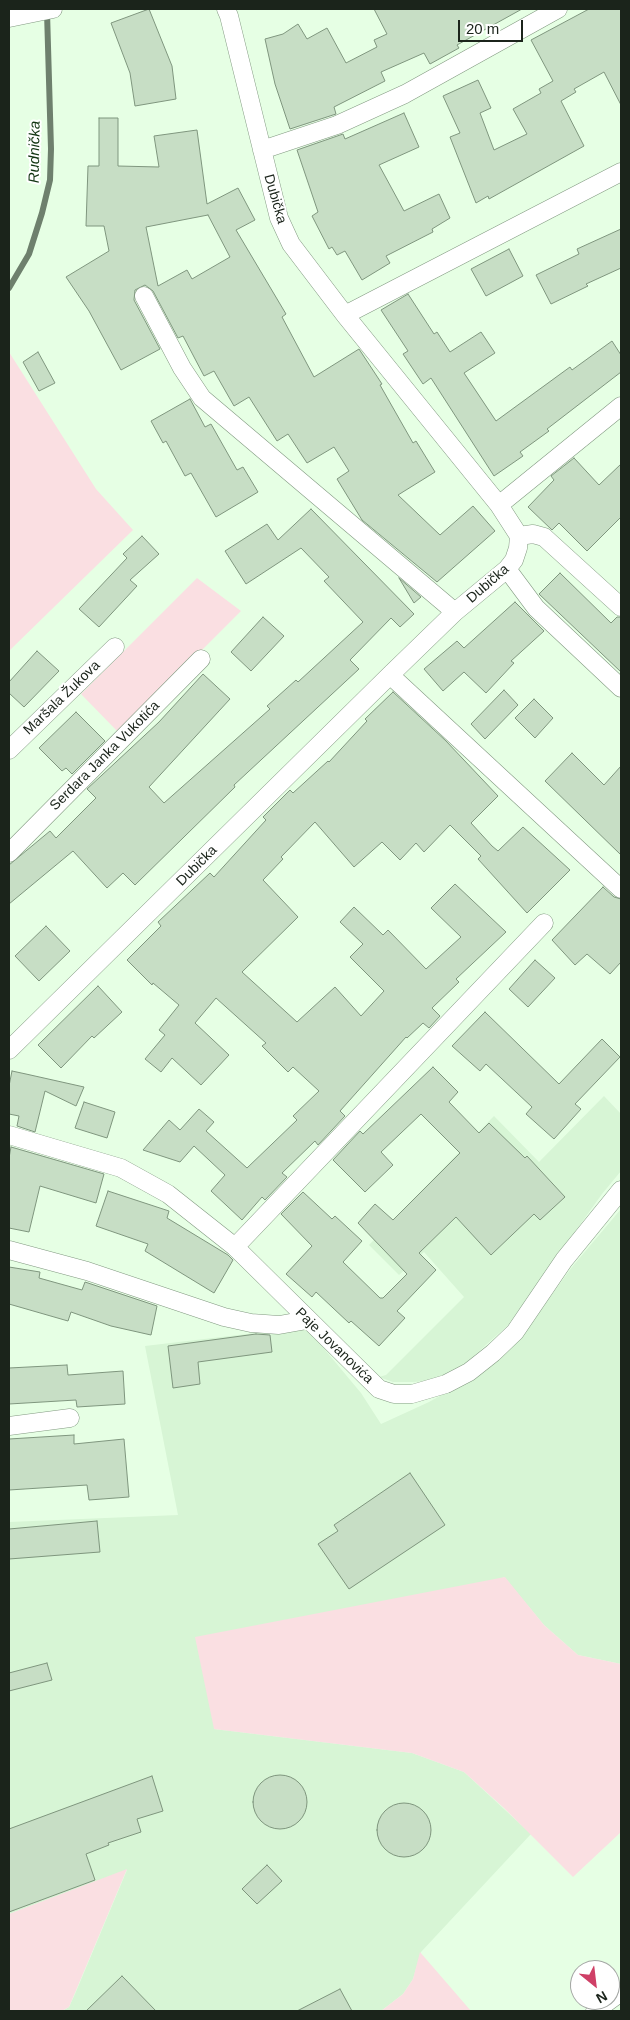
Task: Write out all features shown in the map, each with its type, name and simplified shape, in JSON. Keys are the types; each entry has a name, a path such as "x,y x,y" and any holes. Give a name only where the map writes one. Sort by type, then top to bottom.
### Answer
{"street":[{"path":"17,16 53,9"},
{"path":"262,150 337,125 405,94 558,9"},
{"name":"Dubička","path":"9,1050 455,612 507,569 517,554 519,536 499,505 345,315 291,244 279,218 262,150 233,11"},
{"path":"345,315 621,172"},
{"path":"144,296 182,368 202,398 455,612"},
{"path":"499,505 621,406"},
{"path":"519,536 533,534 544,537 621,607"},
{"path":"507,569 536,608 621,688"},
{"name":"Maršala Žukova","path":"9,750 115,647"},
{"name":"Serdara Janka Vukotića","path":"9,853 201,659"},
{"path":"390,675 621,889"},
{"path":"235,1247 544,923"},
{"name":"Paje Jovanovića","path":"9,1135 121,1168 146,1180 168,1194 235,1247 307,1320 380,1389 394,1394 412,1394 446,1384 469,1372 515,1332 564,1260 621,1190"},
{"path":"9,1250 87,1271 224,1317 251,1323 280,1325 307,1320"},
{"path":"9,1426 70,1418"},
{"path":"595,2011 621,1992"}],"shaded area":[{"path":"9,352 96,489 133,530 9,651"},
{"path":"197,578 241,611 119,733 81,694"},
{"path":"604,1096 621,1114 621,1171 602,1194 508,1325 466,1363 447,1374 427,1381 413,1382 393,1382 379,1377 386,1375 464,1297 424,1252 399,1275 369,1245 494,1116 539,1162"},
{"path":"621,1209 621,1664 578,1655 544,1625 504,1577 214,1729 412,1753 464,1772 531,1834 421,1952 413,1979 403,1994 381,2011 62,2011 69,2007 75,1994 127,1870 9,1914 9,1522 178,1515 145,1346 306,1327 361,1393 381,1424 429,1402 476,1376 522,1336 572,1267"},
{"path":"505,1577 544,1625 578,1655 621,1664 621,1832 573,1877 504,1808 464,1772 412,1753 214,1729 195,1637"},
{"path":"127,1869 69,2007 62,2011 9,2011 9,1914"},
{"path":"420,1952 471,2011 381,2011 403,1994 413,1979"}],"building":[{"path":"149,9 172,66 176,99 135,106 130,73 111,23"},
{"path":"374,9 522,9 457,45 459,48 430,64 424,53 381,72 385,81 334,107 336,114 290,129 275,84 265,39 283,34 298,24 307,39 327,28 346,63 377,47 374,40 387,34"},
{"path":"589,9 621,9 621,105 604,72 574,89 576,92 561,101 584,146 489,199 488,196 476,203 450,137 460,133 443,96 478,80 491,108 480,113 494,150 527,134 513,109 541,93 539,89 553,81 531,40"},
{"path":"404,113 419,147 379,165 404,211 439,194 450,218 432,229 433,232 386,256 390,263 362,280 345,251 337,255 332,247 329,249 312,216 318,212 297,150 343,134 345,139"},
{"path":"99,118 118,118 118,166 159,167 154,136 197,130 207,204 238,188 255,220 236,230 286,314 282,317 314,377 359,349 382,384 380,385 413,443 416,441 435,472 398,495 440,535 473,506 495,531 437,582 362,520 337,479 349,471 334,447 307,463 288,434 277,441 249,397 234,406 214,371 204,376 183,336 178,338 153,291 145,285 135,290 134,300 160,349 121,370 89,311 66,277 109,251 104,226 86,226 88,166 99,166","holes":["208,215 230,257 192,279 187,270 158,286 146,227"]},
{"path":"621,229 621,268 586,284 588,286 551,304 536,275 579,254 577,249"},
{"path":"509,249 523,276 486,296 471,269"},
{"path":"408,294 434,334 437,332 450,352 481,332 495,353 464,373 496,421 570,367 572,370 612,341 621,355 621,372 547,429 549,431 520,452 523,456 494,476 431,378 423,384 403,354 408,351 381,310"},
{"path":"38,352 55,383 39,391 23,362"},
{"path":"190,399 205,427 211,424 237,470 243,467 258,492 216,517 191,473 185,476 166,441 163,443 151,421"},
{"path":"574,458 599,485 621,464 621,517 587,551 559,523 552,530 528,507 554,480 551,476"},
{"path":"311,509 414,614 400,627 391,618 350,660 359,669 234,785 235,787 135,885 123,873 107,888 73,851 9,904 9,865 50,831 56,838 96,798 87,789 159,722 203,674 230,699 149,787 164,803 270,709 267,706 296,680 298,682 363,622 324,581 329,577 301,548 246,584 225,551 267,524 278,540"},
{"path":"142,536 159,554 130,580 137,586 99,627 79,609 127,558 123,554"},
{"path":"560,573 611,623 617,617 621,617 621,672 539,594"},
{"path":"399,578 421,597 414,603"},
{"path":"515,602 544,631 511,661 514,663 486,693 464,672 443,691 424,669 457,641 464,648"},
{"path":"263,617 284,636 251,671 231,652"},
{"path":"37,651 59,671 24,707 9,693 9,682"},
{"path":"504,690 518,705 485,739 471,724"},
{"path":"393,692 446,741 498,796 471,823 492,846 498,851 523,827 570,870 527,913 478,859 481,856 450,825 424,852 416,843 400,860 382,842 354,867 315,822 281,857 283,859 263,880 298,917 242,972 297,1022 335,987 361,1016 384,991 350,957 363,944 340,922 354,907 383,935 388,930 426,969 461,937 431,908 455,884 506,932 456,979 459,982 432,1008 440,1016 429,1028 423,1023 406,1037 340,1111 345,1116 318,1145 315,1141 282,1173 287,1177 265,1200 262,1197 242,1220 211,1191 225,1175 194,1146 180,1162 143,1150 169,1120 180,1130 199,1109 214,1122 206,1131 247,1168 297,1120 293,1116 319,1091 293,1067 288,1072 262,1046 266,1043 216,998 195,1023 229,1055 201,1085 172,1058 161,1072 145,1059 165,1035 159,1030 179,1005 153,983 152,985 127,960 161,926 158,922 210,873 214,877 266,820 263,817 290,790 293,793 329,762 367,721 365,719"},
{"path":"534,699 553,718 535,738 515,718"},
{"path":"76,712 105,741 72,774 66,768 62,771 39,748"},
{"path":"572,753 604,785 621,766 621,855 545,781"},
{"path":"603,887 614,897 621,899 621,962 610,974 587,954 575,965 552,940"},
{"path":"46,926 70,951 39,981 15,956"},
{"path":"535,960 555,978 528,1007 509,989"},
{"path":"98,986 122,1012 94,1038 92,1036 61,1068 38,1045"},
{"path":"485,1012 559,1084 602,1039 620,1057 575,1104 581,1109 554,1139 526,1114 532,1107 486,1064 480,1071 452,1046"},
{"path":"433,1067 458,1092 449,1102 479,1133 489,1123 525,1158 527,1156 565,1197 540,1220 534,1214 491,1255 456,1217 419,1253 436,1270 397,1311 405,1318 379,1346 351,1321 349,1323 316,1292 312,1297 286,1274 312,1246 281,1214 303,1192 332,1219 335,1216 362,1241 343,1262 380,1298 383,1298 407,1274 358,1223 375,1204 393,1220 460,1153 421,1114 381,1152 393,1165 365,1192 333,1160 360,1131 363,1134"},
{"path":"12,1071 84,1087 76,1106 45,1091 35,1132 17,1126 19,1116 9,1114 9,1086"},
{"path":"84,1102 115,1112 107,1138 75,1128"},
{"path":"11,1147 104,1174 96,1203 40,1186 29,1232 9,1228 9,1158"},
{"path":"108,1191 169,1211 167,1218 228,1255 233,1260 214,1293 145,1251 148,1244 96,1226"},
{"path":"9,1267 40,1272 39,1278 82,1290 85,1282 157,1306 151,1335 111,1326 71,1312 68,1321 9,1304"},
{"path":"256,1334 270,1335 272,1352 198,1362 200,1384 173,1388 168,1346"},
{"path":"67,1365 68,1375 123,1371 125,1404 77,1407 76,1400 9,1404 9,1368"},
{"path":"74,1435 74,1444 124,1439 129,1497 89,1500 87,1485 9,1490 9,1439"},
{"path":"410,1473 445,1525 349,1589 318,1544 338,1531 334,1525"},
{"path":"97,1521 100,1552 9,1559 9,1529"},
{"path":"47,1663 52,1680 9,1691 9,1673"},
{"path":"275,1775 285,1775 295,1779 303,1787 307,1802 303,1817 295,1825 285,1829 275,1829 265,1825 257,1817 253,1807 253,1797 257,1787 265,1779"},
{"path":"152,1776 163,1811 137,1819 141,1832 108,1843 109,1845 86,1854 95,1880 9,1912 9,1829"},
{"path":"399,1803 409,1803 419,1807 427,1815 431,1830 427,1845 419,1853 409,1857 399,1857 389,1853 381,1845 377,1835 377,1825 381,1815 389,1807"},
{"path":"267,1865 282,1881 257,1904 242,1889"},
{"path":"122,1976 156,2011 86,2011"},
{"path":"340,1989 352,2011 297,2011"}],"waterway":[{"name":"Rudnička","path":"9,288 29,254 50,180 51,149 47,12"}]}
